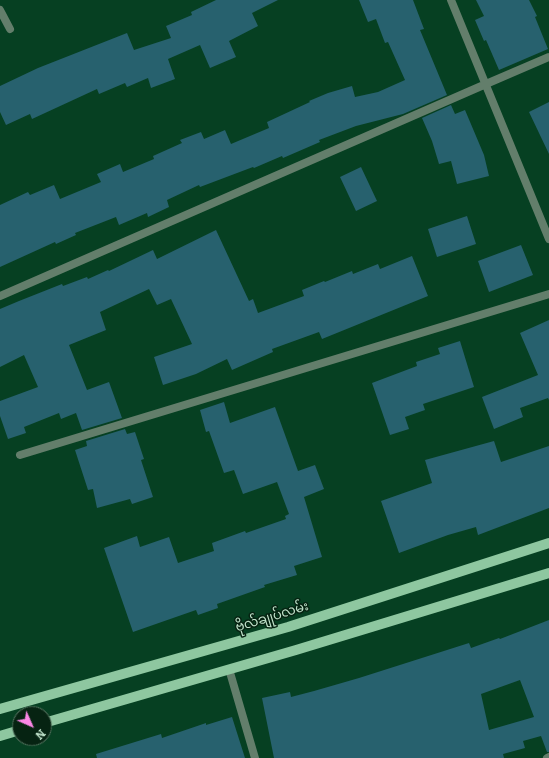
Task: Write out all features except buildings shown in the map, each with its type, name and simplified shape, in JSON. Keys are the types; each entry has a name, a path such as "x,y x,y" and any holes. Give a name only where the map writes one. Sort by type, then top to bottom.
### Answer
{"main road":[{"name":"ဗိုလ်ချုပ်လမ်း","path":"0,709 288,627 549,543"},
{"path":"52,721 549,573"},
{"path":"0,736 12,732"}],"street":[{"path":"451,0 549,239"},
{"path":"0,10 10,29"},
{"path":"0,296 549,57"},
{"path":"20,455 549,294"},
{"path":"229,669 255,758"}]}
